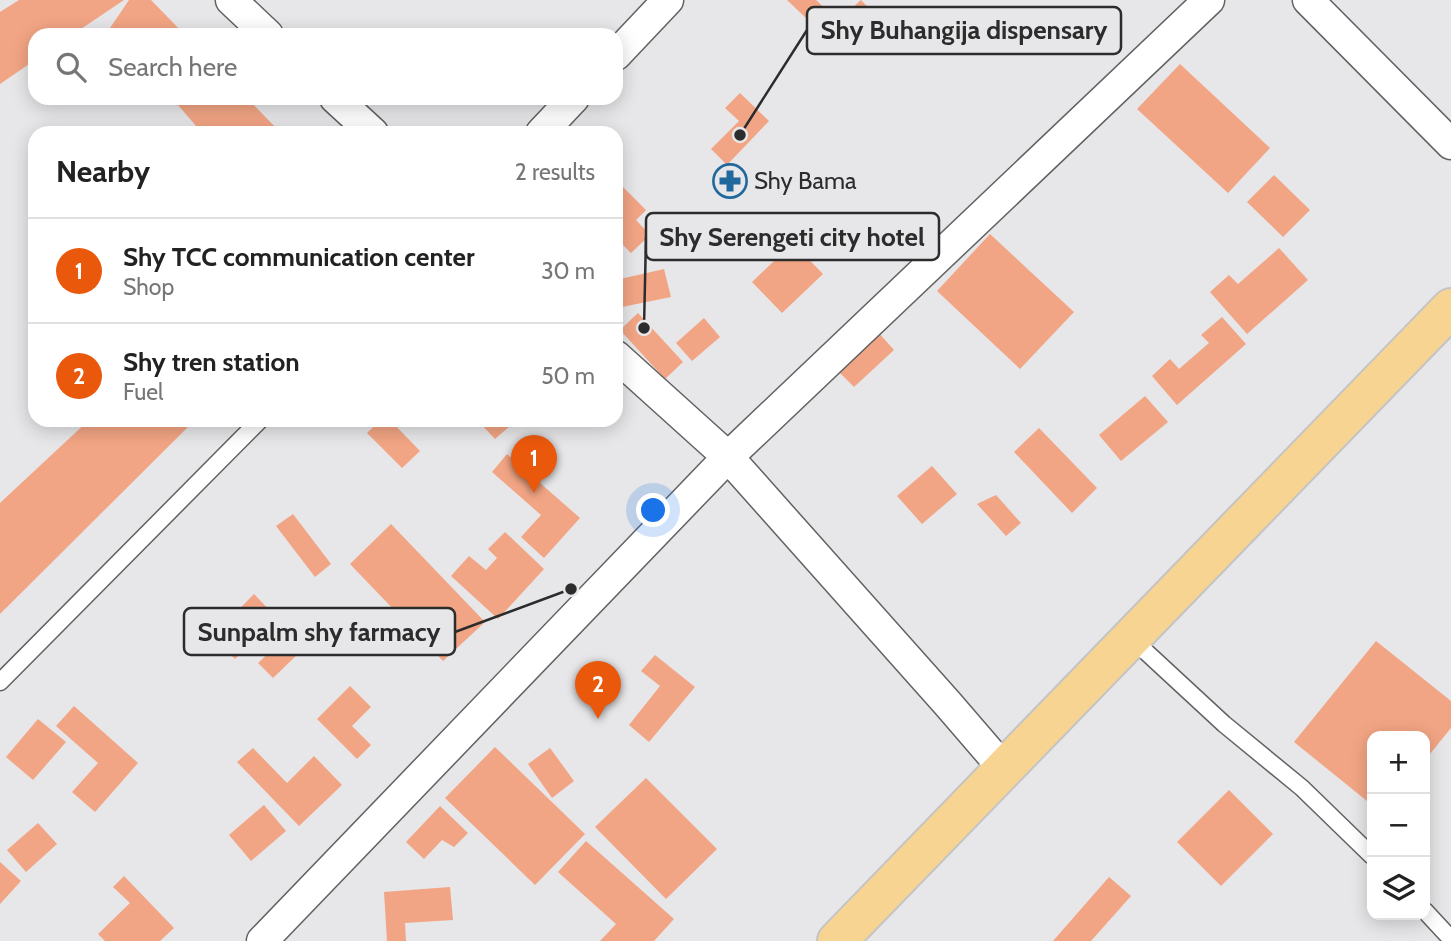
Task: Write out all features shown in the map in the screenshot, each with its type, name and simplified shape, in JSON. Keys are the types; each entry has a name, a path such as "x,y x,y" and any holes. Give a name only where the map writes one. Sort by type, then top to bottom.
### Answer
{"highway":[{"path":"837,941 1451,308"}],"street":[{"path":"231,0 261,28"},
{"path":"623,48 668,0"},
{"path":"262,941 728,457 1209,0"},
{"path":"1308,0 1451,144"},
{"path":"343,105 365,126"},
{"path":"548,126 568,105"},
{"path":"623,362 728,457 1004,769"}],"lane":[{"path":"0,682 253,427"},
{"path":"1131,638 1224,724 1302,788 1367,851"},
{"path":"1430,916 1451,939"}],"building":[{"path":"19,0 124,0 82,28 28,28 28,65 0,84 0,12"},
{"path":"129,0 151,0 178,28 110,28"},
{"path":"787,0 816,0 838,21 861,0 880,20 845,55"},
{"path":"1180,64 1270,148 1228,193 1137,109"},
{"path":"740,93 769,121 727,165 711,149 739,121 725,108"},
{"path":"178,105 254,105 274,126 196,126"},
{"path":"1274,175 1310,210 1283,237 1247,202"},
{"path":"623,187 646,210 636,220 650,235 631,253 623,245"},
{"path":"990,234 1074,312 1020,369 937,291"},
{"path":"793,243 823,274 782,313 752,282"},
{"path":"1279,248 1308,280 1247,334 1210,292 1229,275 1238,284"},
{"path":"664,269 671,297 623,307 623,278"},
{"path":"638,313 683,362 665,379 623,333 623,327"},
{"path":"1222,317 1246,344 1177,405 1152,376 1170,359 1179,369 1209,343 1201,335"},
{"path":"704,318 720,337 692,361 676,343"},
{"path":"877,331 894,350 854,387 836,369"},
{"path":"1145,396 1168,422 1121,461 1099,435"},
{"path":"81,427 188,427 0,614 0,503"},
{"path":"373,427 397,427 420,451 402,468 367,433"},
{"path":"484,427 509,427 495,439"},
{"path":"1039,428 1097,488 1072,513 1014,452"},
{"path":"507,454 580,518 544,558 521,537 541,515 492,472"},
{"path":"932,466 957,494 922,524 897,496"},
{"path":"996,495 1021,523 1006,536 977,504"},
{"path":"293,514 331,564 315,577 276,526"},
{"path":"391,524 485,622 443,661 350,564"},
{"path":"505,532 544,569 498,619 451,576 469,556 486,570 497,558 488,549"},
{"path":"254,594 276,617 235,659 212,637"},
{"path":"286,637 300,652 273,678 258,663"},
{"path":"1376,641 1451,701 1451,728 1430,754 1430,731 1367,731 1367,801 1294,742"},
{"path":"655,655 695,687 649,742 629,725 660,686 641,671"},
{"path":"350,686 371,707 352,726 371,745 357,759 317,719"},
{"path":"74,706 138,763 95,812 72,792 98,763 56,726"},
{"path":"38,719 66,742 33,780 6,757"},
{"path":"495,747 585,834 535,885 445,798"},
{"path":"253,748 287,783 314,756 342,785 299,826 237,762"},
{"path":"550,748 574,781 552,798 528,764"},
{"path":"646,778 717,849 666,899 595,827"},
{"path":"1229,790 1273,834 1221,886 1177,842"},
{"path":"264,805 286,831 251,861 229,835"},
{"path":"440,806 468,833 454,847 442,840 424,859 406,842"},
{"path":"38,823 57,844 26,872 7,850"},
{"path":"586,841 674,919 654,941 600,941 616,924 558,872"},
{"path":"0,862 21,881 0,904"},
{"path":"124,876 174,928 160,941 105,941 98,934 130,903 113,887"},
{"path":"1109,877 1131,896 1091,941 1053,941"},
{"path":"450,887 453,920 405,923 406,941 387,941 384,892"}],"place":[{"name":"Shy Buhangija dispensary","path":"740,135"},
{"name":"Shy Bama","path":"730,181"},
{"name":"Shy Serengeti city hotel","path":"644,328"},
{"name":"Shy TCC communication center","path":"534,493"},
{"name":"Sunpalm shy farmacy","path":"571,589"},
{"name":"Shy tren station","path":"598,719"}]}
